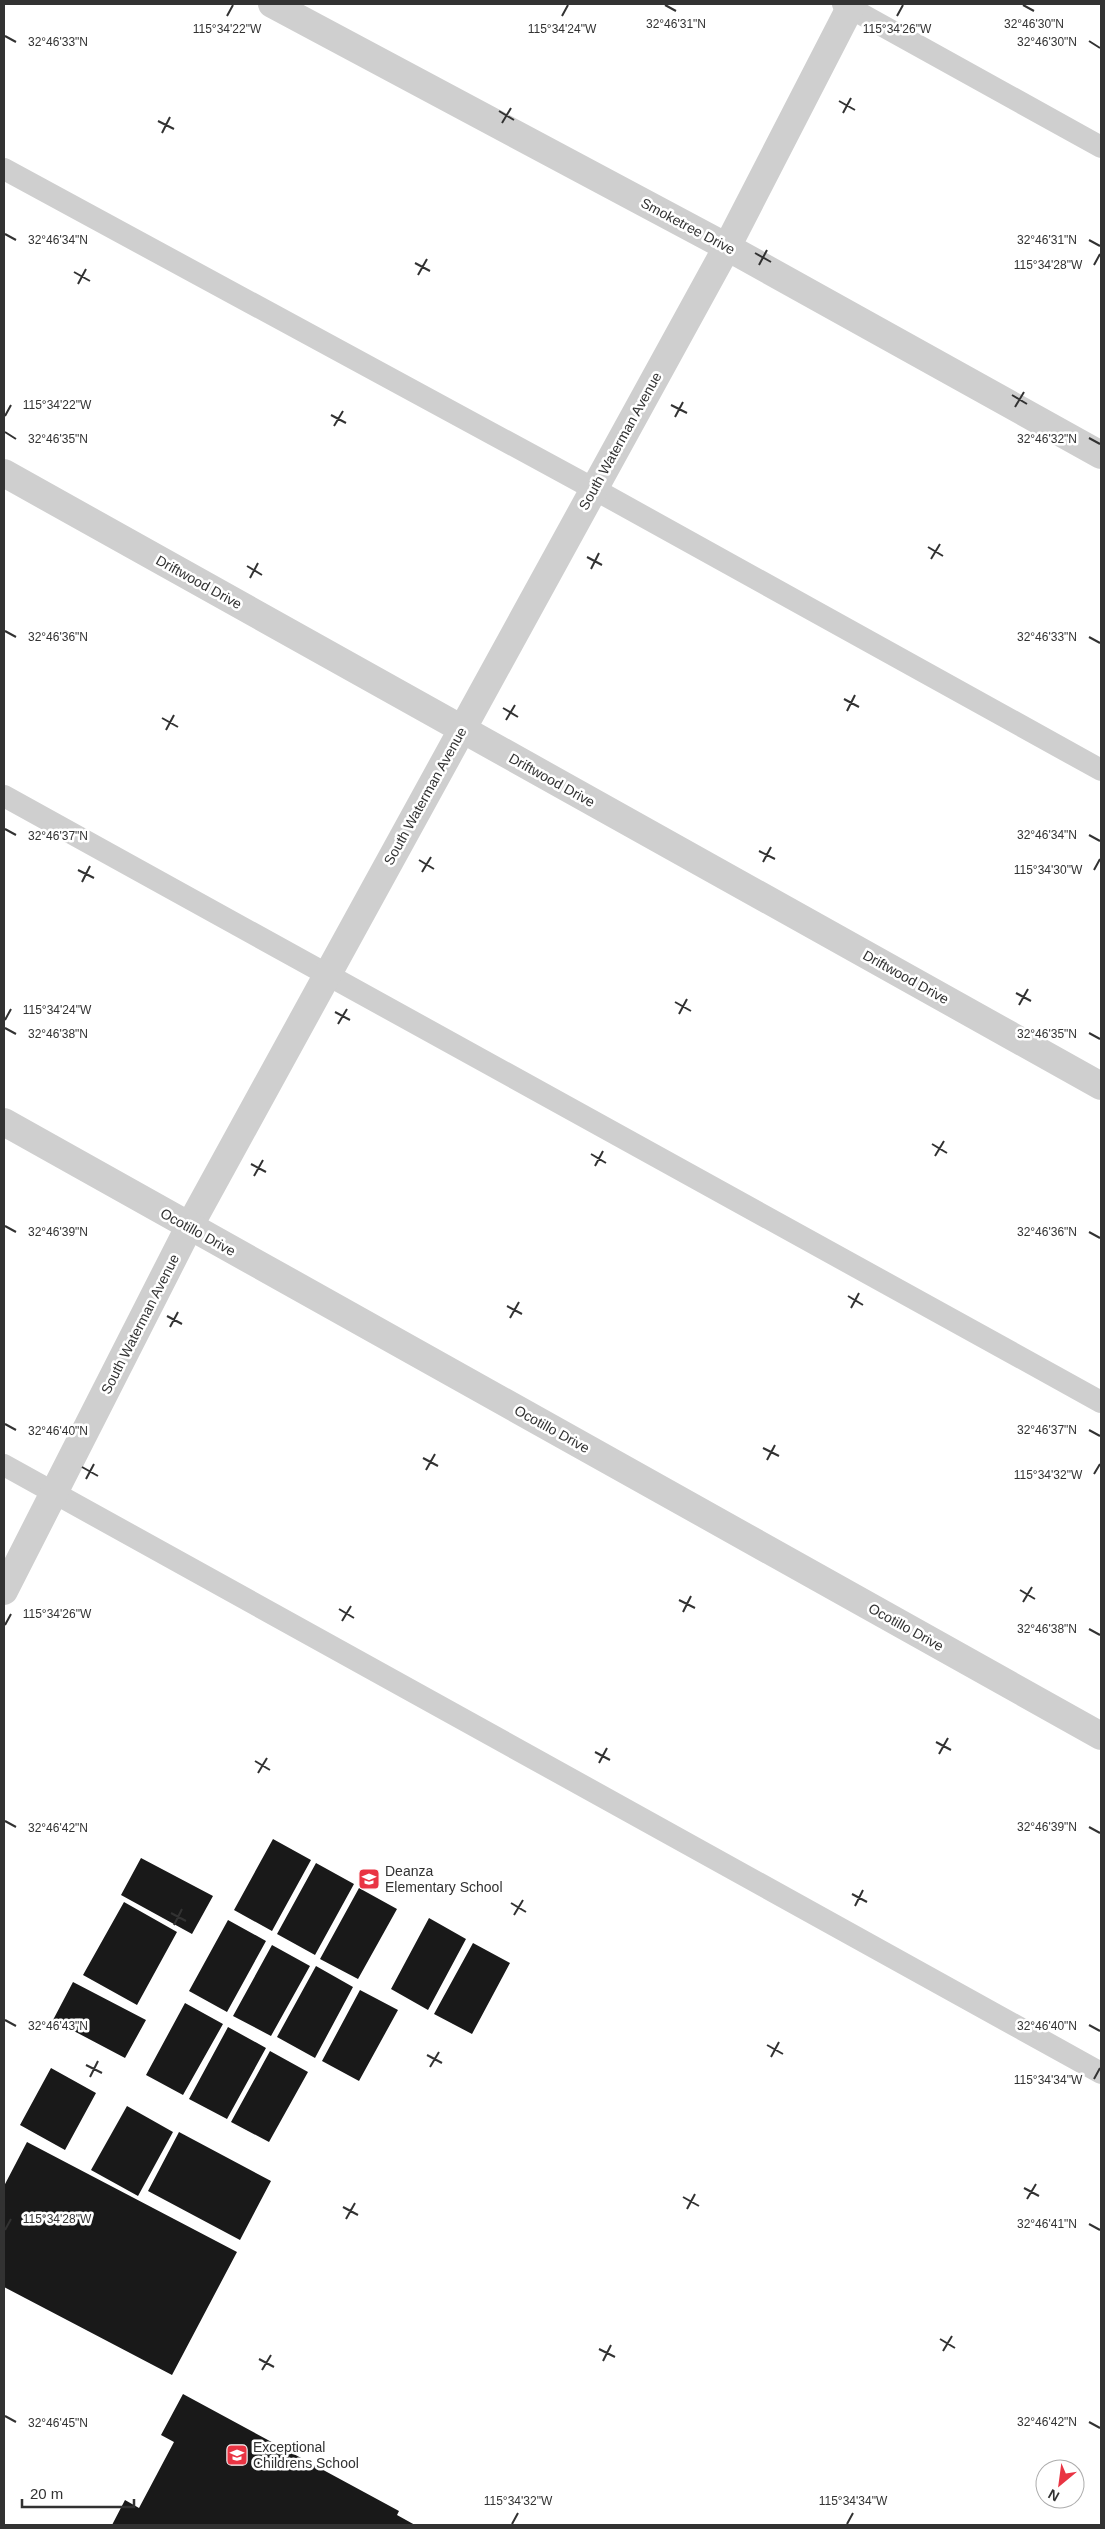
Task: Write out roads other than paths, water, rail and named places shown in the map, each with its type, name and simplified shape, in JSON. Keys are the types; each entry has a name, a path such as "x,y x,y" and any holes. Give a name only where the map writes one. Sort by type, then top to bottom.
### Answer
{"street":[{"name":"Smoketree Drive","path":"272,4 727,247 1101,455"},
{"name":"South Waterman Avenue","path":"4,1591 189,1227 727,247 848,5"},
{"name":"Driftwood Drive","path":"4,473 1101,1086"},
{"name":"Ocotillo Drive","path":"4,1122 1101,1736"}],"lane":[{"path":"848,5 1101,147"},
{"path":"4,169 594,489 1101,770"},
{"path":"4,796 326,976 1101,1402"},
{"path":"4,1465 1101,2073"}],"place":[{"name":"Deanza Elementary School","path":"369,1879"},
{"name":"Exceptional Childrens School","path":"237,2455"}]}
